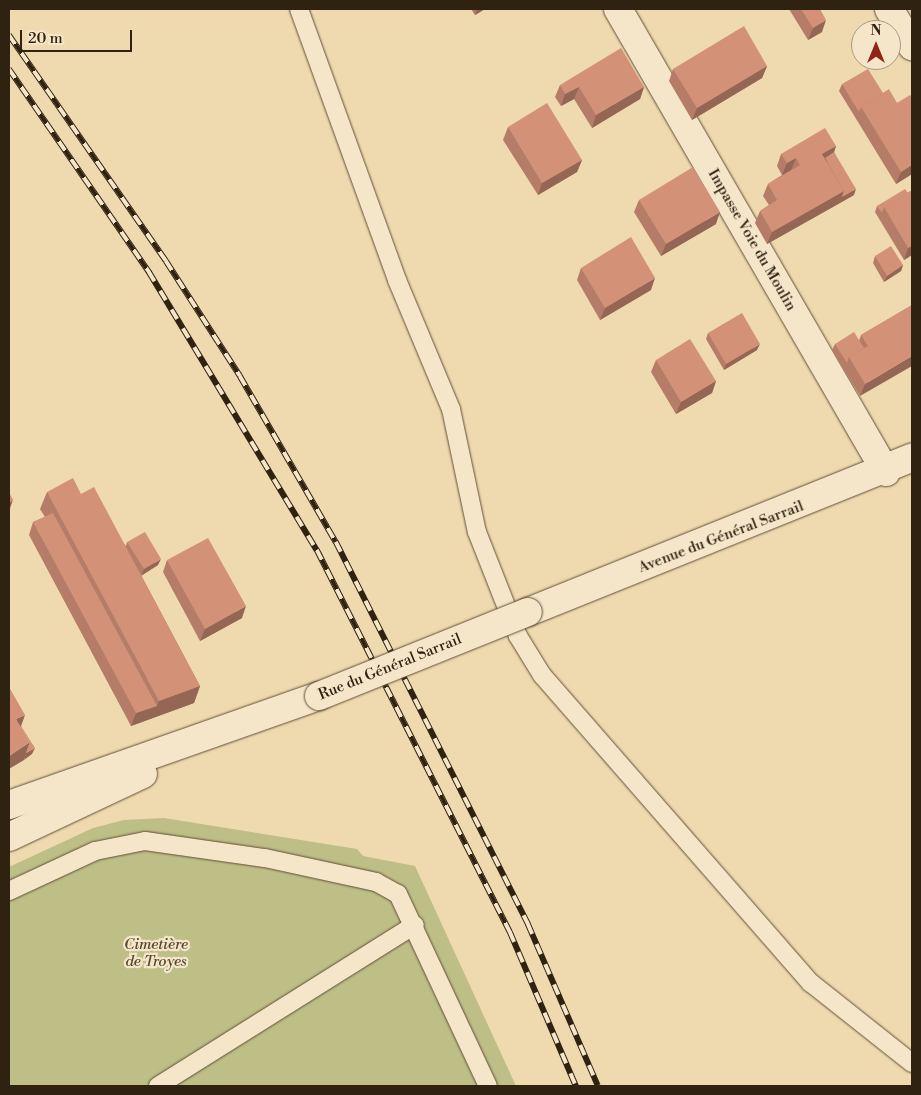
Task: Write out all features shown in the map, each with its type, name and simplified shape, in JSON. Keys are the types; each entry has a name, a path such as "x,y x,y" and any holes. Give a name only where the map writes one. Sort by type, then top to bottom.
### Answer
{"street":[{"name":"Impasse Voie du Moulin","path":"618,9 886,472"},
{"path":"889,9 912,46"},
{"name":"Avenue du Général Sarrail","path":"528,612 886,472 912,458"},
{"name":"Rue du Général Sarrail","path":"9,805 252,722 528,612"},
{"name":"Rue du Général Sarrail","path":"9,837 252,722"}],"lane":[{"path":"299,9 397,280 451,409 476,532 518,636 542,675 810,983 912,1063"},
{"path":"9,891 95,851 146,841 183,844 376,882 398,894 488,1086"},
{"path":"158,1086 414,925"}],"green space":[{"name":"Cimetière de Troyes","path":"164,818 357,849 363,856 415,866 516,1086 9,1086 9,867 93,828 124,820"}],"building":[{"path":"801,9 820,9 826,20 813,28"},
{"path":"744,26 767,66 697,108 673,69"},
{"path":"621,48 644,87 596,115 579,87 565,94 560,85"},
{"path":"869,70 883,93 861,107 859,112 842,84"},
{"path":"889,89 897,103 910,95 912,98 912,165 901,172 861,107"},
{"path":"547,103 582,160 542,183 508,127"},
{"path":"825,128 836,146 822,154 844,191 772,232 760,211 777,200 768,184 800,165 796,158 787,163 781,154"},
{"path":"834,152 856,189 842,197 844,191 825,158"},
{"path":"693,167 720,212 666,244 639,200"},
{"path":"905,189 908,193 884,207 882,213 877,206"},
{"path":"912,190 912,246 908,248 884,207"},
{"path":"631,237 655,278 605,308 581,268"},
{"path":"891,246 903,265 887,276 875,256"},
{"path":"912,305 912,356 865,384 849,357 868,346 861,335"},
{"path":"742,313 760,344 726,364 708,333"},
{"path":"854,332 864,348 849,357 847,363 835,344"},
{"path":"690,339 716,381 681,402 656,360"},
{"path":"73,478 81,494 94,487 200,686 159,701 47,492"},
{"path":"9,492 13,500 9,503"},
{"path":"53,513 157,706 136,713 33,522"},
{"path":"145,532 161,559 144,569 127,542"},
{"path":"208,538 246,606 205,629 167,560"},
{"path":"9,687 25,715 16,719 30,742 9,756"},
{"path":"20,726 35,748 26,753 30,742"}],"railway":[{"path":"9,35 166,261 240,376 336,542 528,924 598,1086"},
{"path":"9,69 149,272 317,550 510,932 576,1086"}]}
